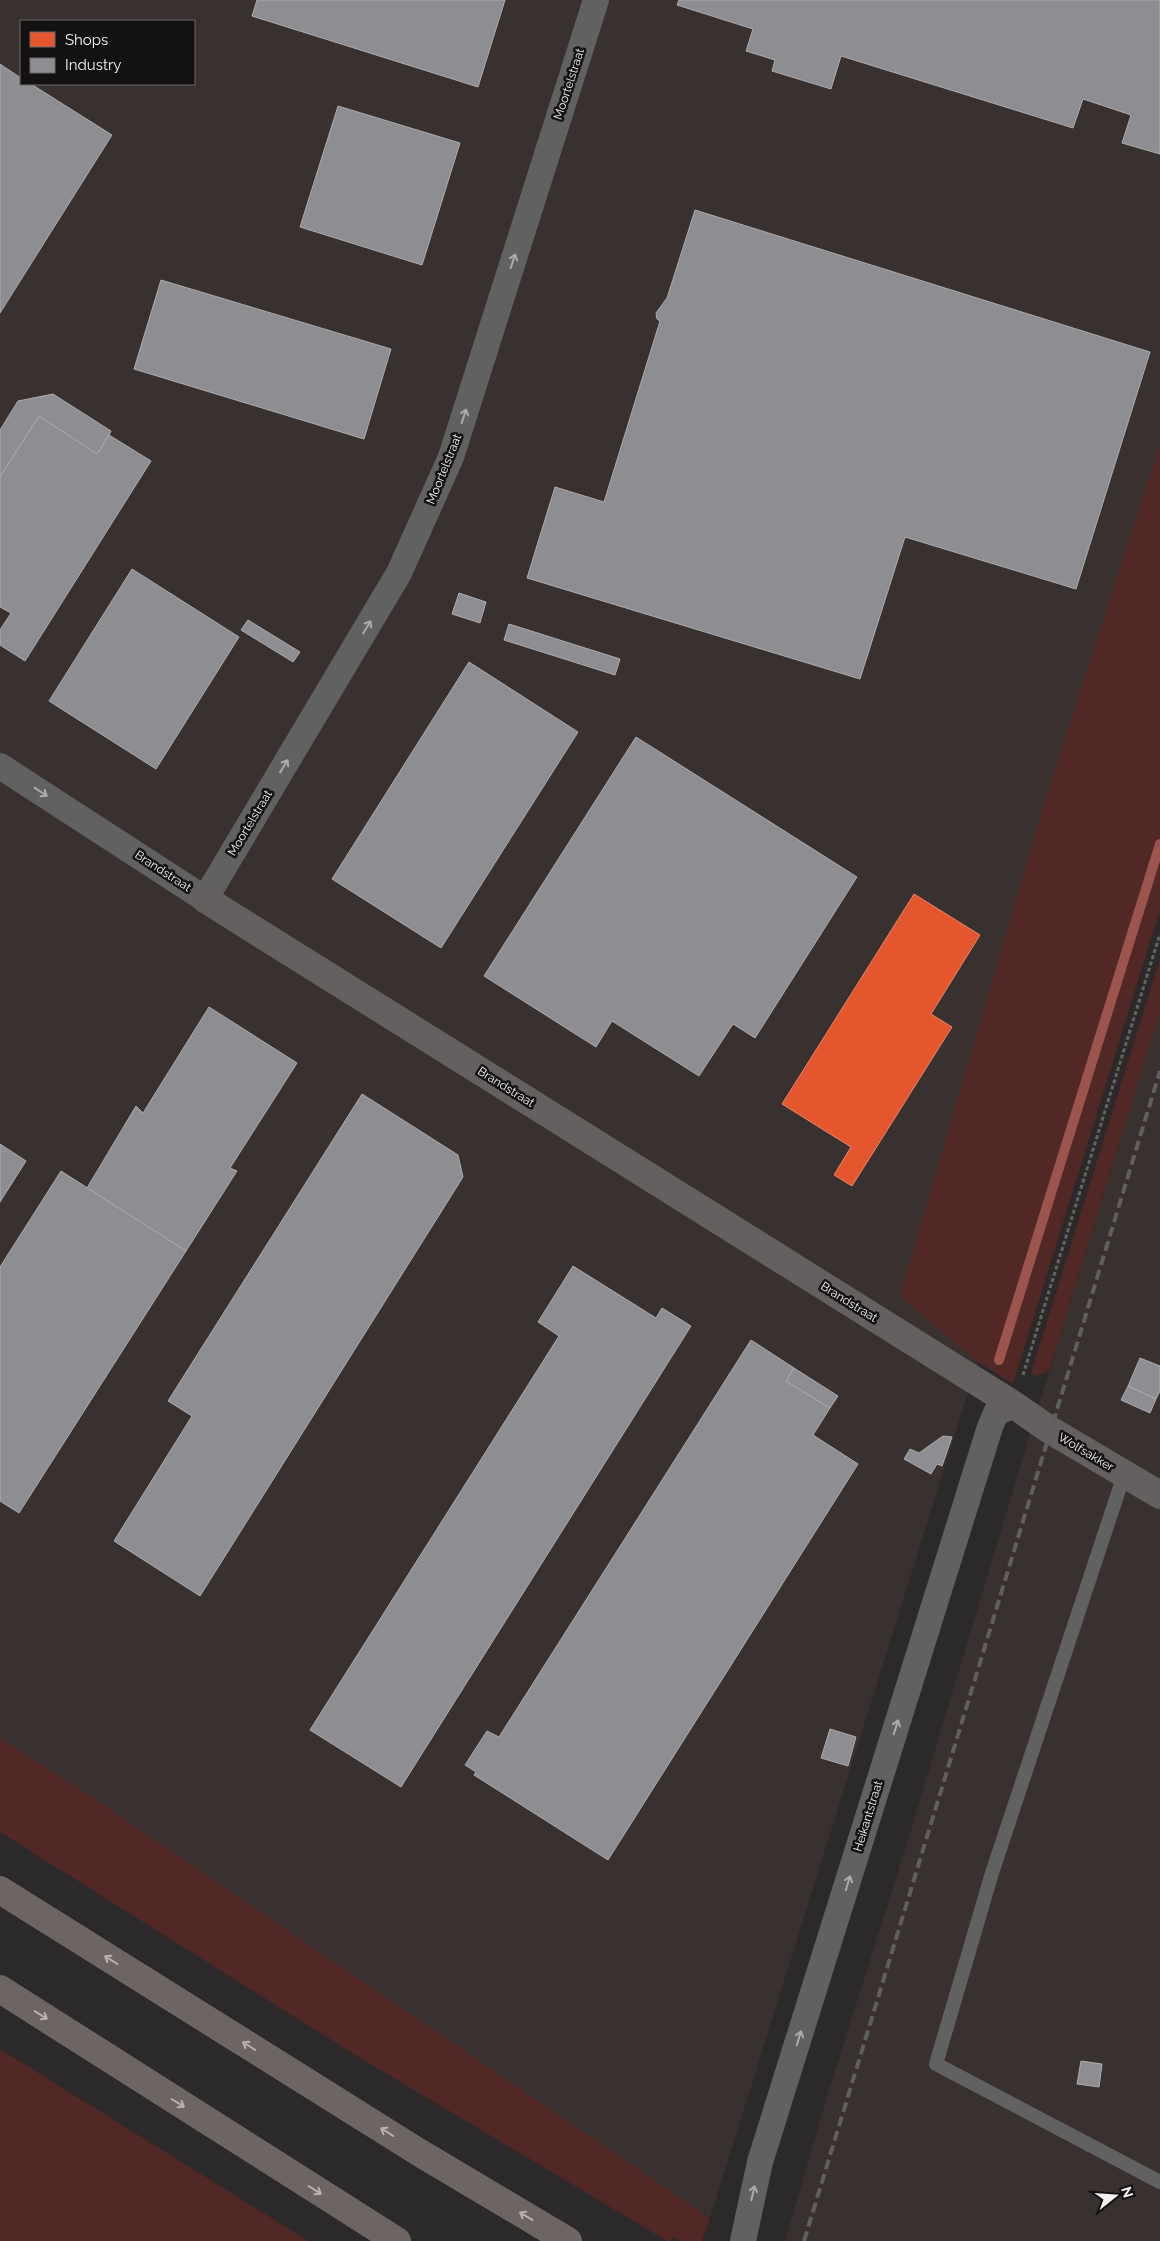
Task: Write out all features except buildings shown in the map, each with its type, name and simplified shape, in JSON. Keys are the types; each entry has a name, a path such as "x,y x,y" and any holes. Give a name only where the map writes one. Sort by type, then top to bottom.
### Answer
{"highway":[{"path":"0,1890 420,2153 568,2241"},
{"path":"0,1989 397,2241"}],"street":[{"name":"Moortelstraat","path":"205,898 399,573 451,458 596,0"},
{"name":"Brandstraat","path":"0,766 205,898 1014,1405"},
{"name":"Wolfsakker","path":"1014,1405 1050,1430 1160,1495"},
{"name":"Heikantstraat","path":"743,2241 760,2162 990,1427 996,1412 1014,1405"}],"lane":[{"path":"1124,1475 992,1873 936,2064 1160,2182"}],"path":[{"path":"1014,1405 1160,934"}],"shaded area":[{"path":"0,0 1160,0 1160,778 710,2218 89,1795 0,1738"},
{"path":"1160,444 1160,910 1013,1384 978,1362 900,1296 1045,801"},
{"path":"1160,959 1160,1011 1049,1371 1037,1376 1031,1373"},
{"path":"1160,1011 1160,2241 785,2241 829,2090 907,1843"},
{"path":"0,1738 89,1795 710,2218 702,2241 680,2241 673,2237 671,2241 667,2241 349,2051 0,1832"},
{"path":"0,2049 308,2241 0,2241"}],"waterway":[{"path":"999,1360 1160,844"}],"railway":[{"path":"804,2241 1160,1071"}]}
